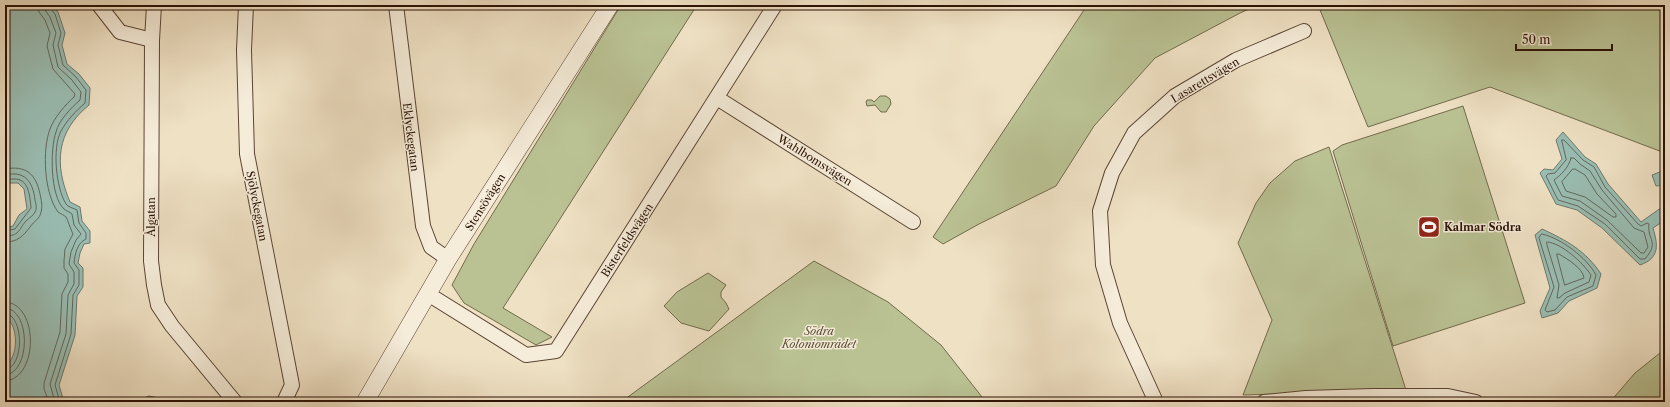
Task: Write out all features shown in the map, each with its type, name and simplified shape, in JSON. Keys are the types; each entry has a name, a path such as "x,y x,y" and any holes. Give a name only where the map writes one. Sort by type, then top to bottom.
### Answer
{"street":[{"path":"99,5 120,32 152,40"},
{"name":"Ålgatan","path":"154,5 152,40 151,261 158,305 172,326 235,402"},
{"name":"Sjölyckegatan","path":"246,5 244,50 247,154 292,385 284,402"},
{"name":"Eklyckegatan","path":"396,5 423,226 431,247 448,259"},
{"name":"Stensövägen","path":"365,402 448,259 610,5"},
{"name":"Bisterfeldsvägen","path":"428,294 526,355 556,351 775,5"},
{"name":"Lasarettsvägen","path":"1156,402 1120,323 1103,265 1100,211 1112,173 1134,133 1175,96 1236,60 1304,31"},
{"name":"Wahlbomsvägen","path":"717,98 913,222"},
{"path":"1264,402 1306,398 1374,396 1448,396 1476,402"}],"green space":[{"path":"621,5 697,5 503,308 552,337 536,345 464,303 452,285 474,244"},
{"path":"1086,5 1258,5 1155,58 1094,126 1056,186 979,224 943,244 933,237"},
{"path":"1318,5 1665,5 1665,153 1490,87 1368,127"},
{"path":"880,96 886,96 890,99 891,104 886,112 881,112 875,105 867,106 867,100 872,100 874,102"},
{"name":"Kalmar Södra","path":"1463,106 1525,303 1393,346 1333,151 1342,145"},
{"path":"1329,147 1406,390 1243,395 1272,320 1238,243 1256,203 1270,183 1295,161"},
{"name":"Södra Koloniområdet","path":"814,261 888,302 941,345 986,402 621,402"},
{"path":"708,273 726,285 721,292 721,297 729,309 709,331 681,323 664,306 677,292"},
{"path":"1665,349 1665,402 1610,402 1635,373"},
{"path":"149,396 164,399 162,402 135,402"}],"water":[{"path":"5,5 52,5 58,12 65,33 62,45 67,64 79,74 90,88 89,105 78,115 70,126 64,138 61,149 60,162 65,188 70,202 80,207 82,221 90,231 90,243 84,244 78,263 83,268 83,287 77,296 75,335 59,385 64,402 5,402 5,367 13,356 16,341 13,327 5,316 5,228 13,226 19,215 27,209 24,189 18,183 9,183 5,191"},
{"path":"1563,132 1585,157 1596,164 1608,184 1641,222 1665,205 1665,220 1653,228 1656,240 1656,250 1651,259 1647,262 1640,265 1602,228 1577,210 1556,204 1540,173 1544,169 1553,170 1562,159 1556,140"},
{"path":"1665,170 1665,185 1656,186 1652,175"},
{"path":"1542,229 1575,247 1589,259 1601,274 1597,288 1569,301 1558,313 1542,318 1540,311 1550,288 1535,235"}],"place":[{"name":"Kalmar Södra","path":"1429,227"}]}
